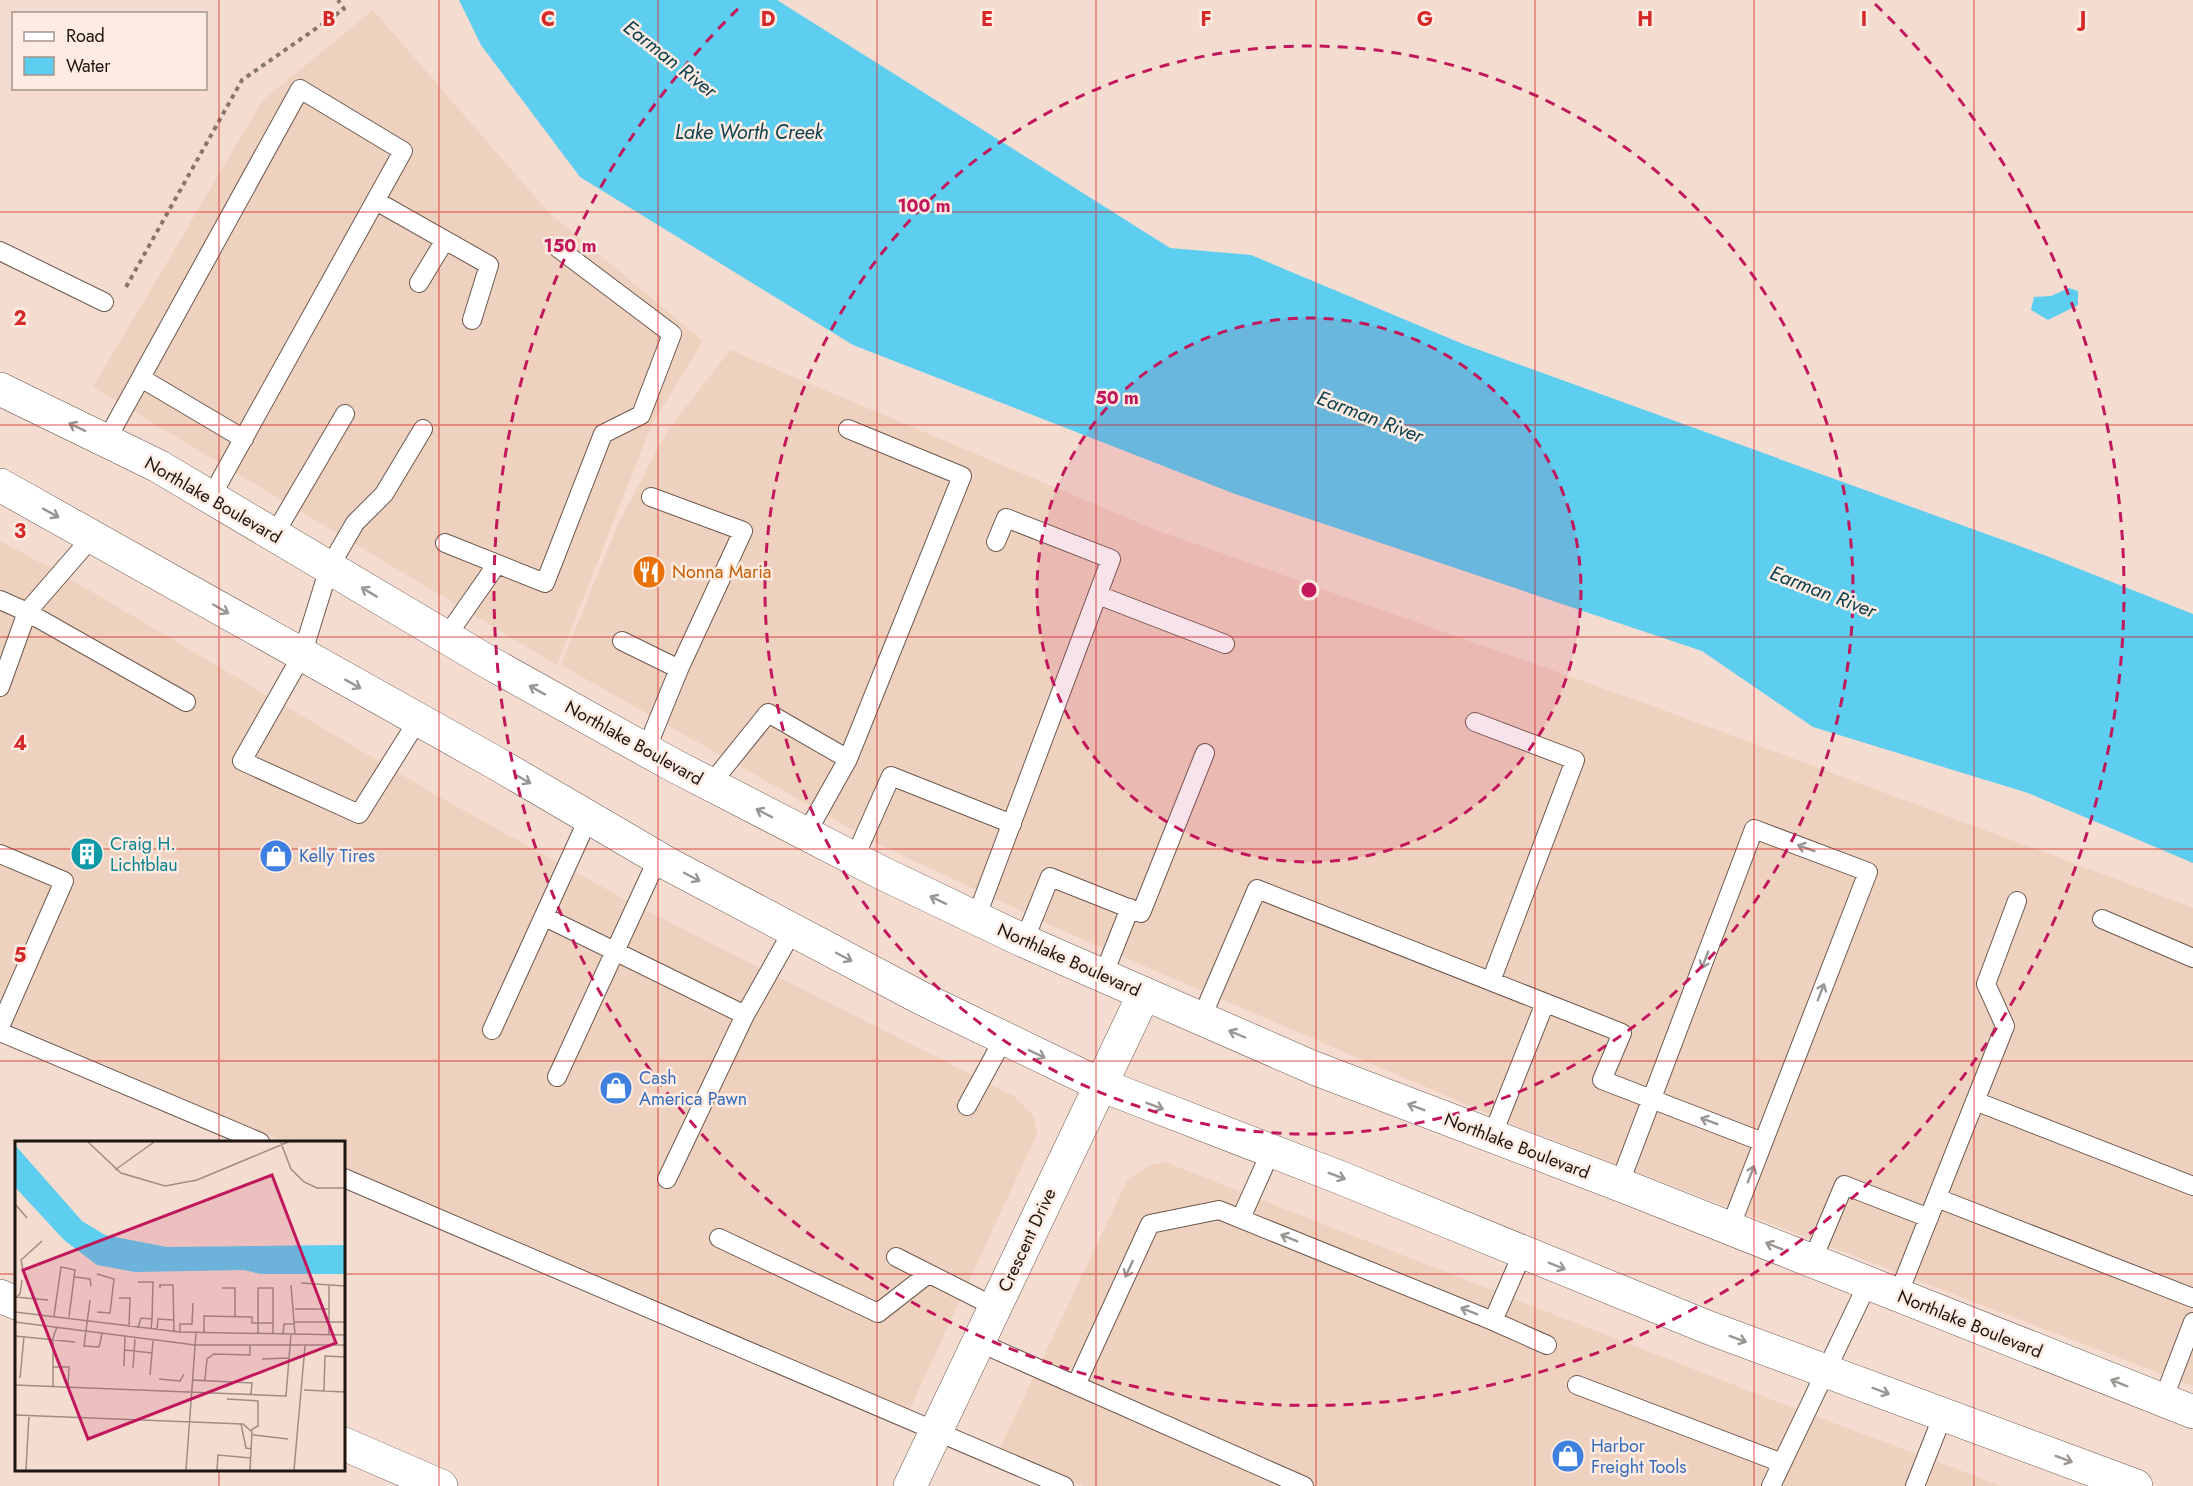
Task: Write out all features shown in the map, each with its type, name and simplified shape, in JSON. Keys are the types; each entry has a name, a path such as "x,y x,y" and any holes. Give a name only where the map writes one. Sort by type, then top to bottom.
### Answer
{"main road":[{"name":"Northlake Boulevard","path":"0,389 158,466 446,637 710,785 976,918 1314,1068 1730,1228 2193,1412"},
{"path":"0,485 658,858 793,930 1101,1085 1707,1327 2136,1486"},
{"name":"Crescent Drive","path":"910,1486 1144,994"},
{"path":"0,1296 15,1303"},
{"path":"345,1444 441,1486"}],"lane":[{"path":"106,441 300,89 403,151 211,497"},
{"path":"376,201 489,265 472,320"},
{"path":"419,283 445,240"},
{"path":"445,543 545,583 603,434 641,415 672,334 558,248"},
{"path":"0,250 104,302"},
{"path":"141,378 244,439"},
{"path":"274,535 345,414"},
{"path":"418,720 359,814 242,761 302,655 329,568 355,523 384,494 423,429"},
{"path":"806,834 848,759 962,476 848,429"},
{"path":"646,750 679,669 743,531 651,497"},
{"path":"976,918 1111,559 1006,518 996,542"},
{"path":"0,687 27,612 93,536"},
{"path":"446,637 497,564"},
{"path":"1098,595 1225,644"},
{"path":"0,600 27,612 186,702"},
{"path":"622,641 679,669"},
{"path":"710,785 768,713 848,759"},
{"path":"1475,722 1575,760 1491,981"},
{"path":"1024,940 1050,877 1141,913 1205,753"},
{"path":"854,859 891,776 1012,824"},
{"path":"492,1030 589,817"},
{"path":"1619,1185 1754,829 1868,872 1730,1228"},
{"path":"0,854 64,881 0,1027"},
{"path":"556,1077 658,858"},
{"path":"1201,1019 1257,889 1622,1033 1602,1080 1763,1142"},
{"path":"1898,1295 2005,1026 1986,984 2017,901"},
{"path":"1103,976 1130,908"},
{"path":"545,917 745,1015"},
{"path":"2102,920 2193,958"},
{"path":"667,1179 745,1015 793,930"},
{"path":"1492,1136 1545,1003"},
{"path":"0,1032 255,1141"},
{"path":"967,1106 1004,1038"},
{"path":"1975,1101 2193,1186"},
{"path":"1241,1218 1271,1151"},
{"path":"345,1178 1064,1486"},
{"path":"1812,1261 1844,1185 1929,1218"},
{"path":"1937,1198 2193,1298"},
{"path":"1076,1385 1150,1224 1219,1210 1493,1321 1547,1346"},
{"path":"719,1238 878,1313 928,1274"},
{"path":"1493,1321 1523,1252"},
{"path":"896,1257 994,1307"},
{"path":"1772,1486 1868,1283"},
{"path":"2163,1401 2193,1323"},
{"path":"978,1342 1304,1486"},
{"path":"1577,1384 1782,1463"},
{"path":"1915,1486 1943,1415"}],"path":[{"path":"115,282 126,287 242,80 344,9 338,0"}],"shaded area":[{"path":"373,10 548,212 703,341 652,424 557,665 93,387 263,100"},
{"path":"730,350 1156,530 1650,705 2193,908 2193,1386 1519,1127 1070,934 874,842 561,665 618,524 666,433"},
{"path":"0,541 60,573 436,795 633,904 1014,1096 1034,1116 1037,1134 909,1411 345,1168 345,1141 283,1141 0,1020"},
{"path":"1165,1162 1770,1399 2002,1486 1083,1486 999,1450 1128,1179 1150,1165"}],"water":[{"name":"Lake Worth Creek","path":"459,0 777,0 1170,248 1251,255 1463,344 2044,555 2193,614 2193,863 2028,793 1813,727 1702,651 1235,494 853,345 580,177 481,45"},
{"path":"2069,288 2078,291 2078,305 2048,320 2031,310 2034,297 2051,296"}],"place":[{"name":"Nonna Maria","path":"649,572"},
{"name":"Craig H. Lichtblau","path":"87,854"},
{"name":"Kelly Tires","path":"276,856"},
{"name":"Cash America Pawn","path":"616,1088"},
{"name":"Harbor Freight Tools","path":"1568,1456"}],"water label":[{"name":"Earman River","path":"670,59"},
{"name":"Earman River","path":"1370,417"},
{"name":"Earman River","path":"1823,592"}]}
